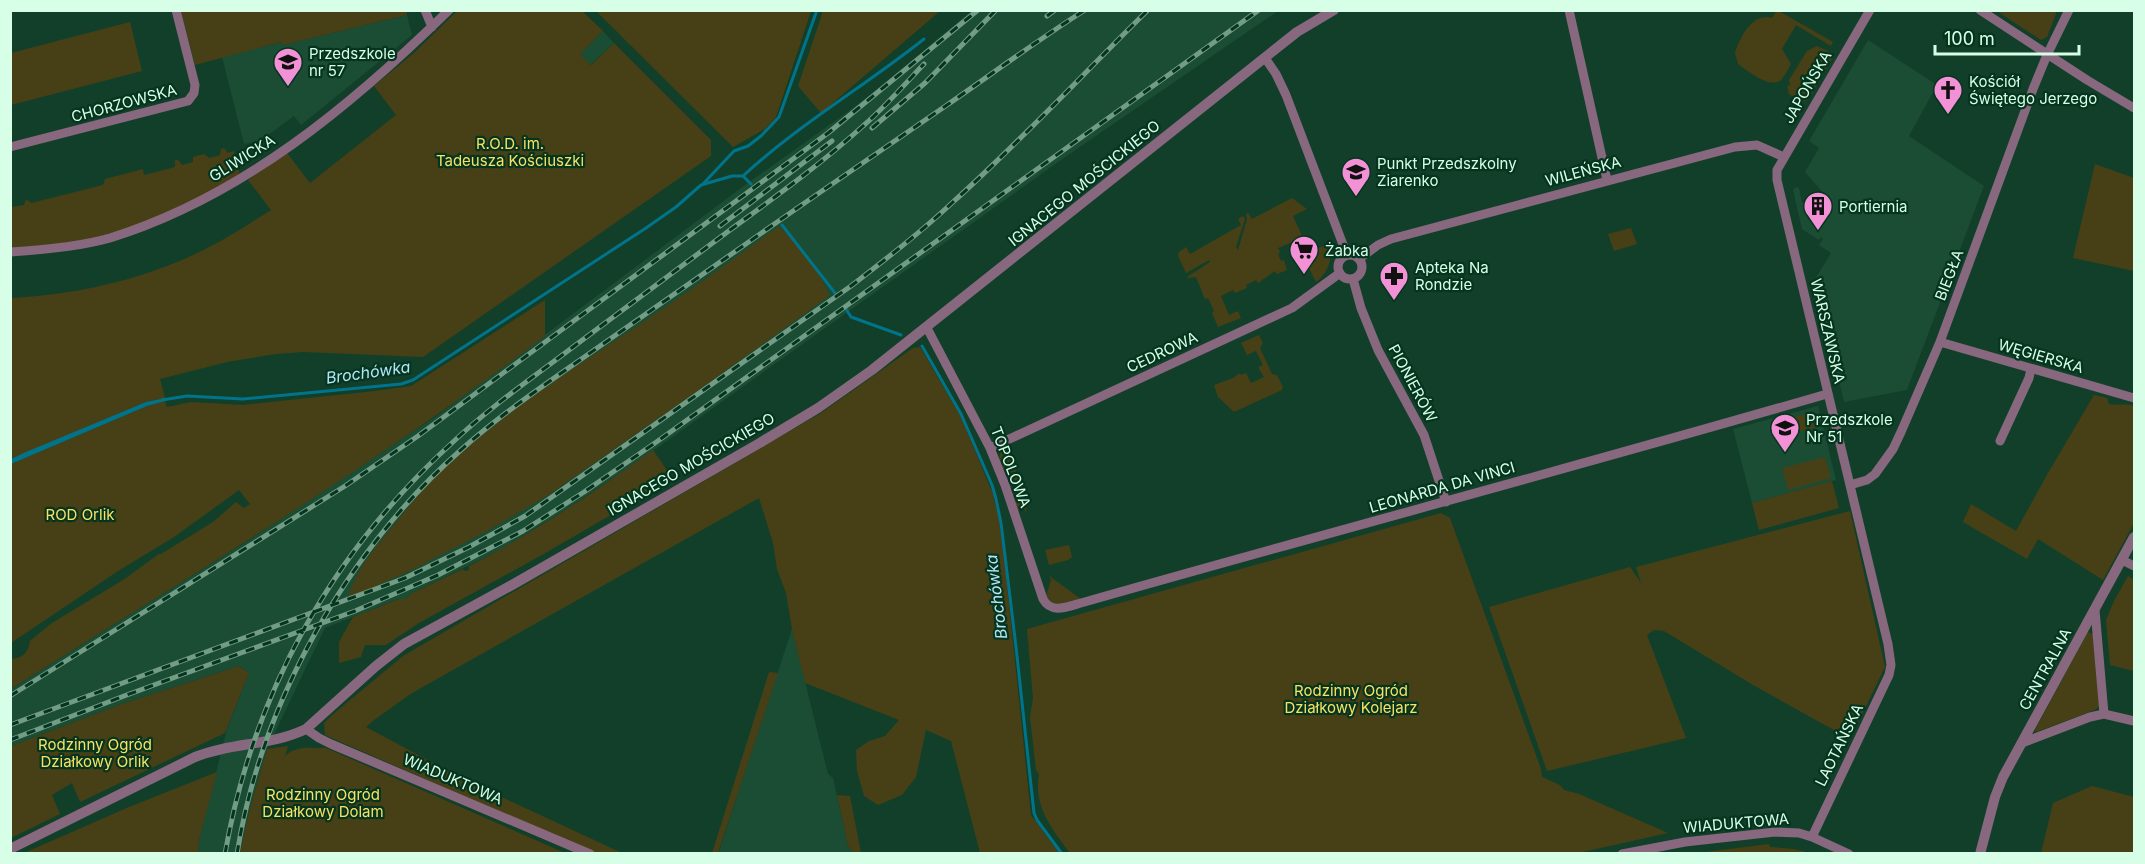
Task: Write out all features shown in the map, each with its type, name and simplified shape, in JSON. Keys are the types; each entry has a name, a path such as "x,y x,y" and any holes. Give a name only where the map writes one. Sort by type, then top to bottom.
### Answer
{"street":[{"name":"CHORZOWSKA","path":"10,147 188,101 194,93 195,85 176,10"},
{"path":"425,10 432,27"},
{"name":"GLIWICKA","path":"10,252 45,250 108,238 166,218 204,200 259,167 304,136 365,87 449,10"},
{"name":"IGNACEGO MOŚCICKIEGO","path":"10,849 195,757 226,747 292,736 306,729 404,644 512,585 818,408 927,328 1297,32 1334,10"},
{"path":"1569,10 1607,180"},
{"name":"JAPOŃSKA","path":"1777,180 1777,170 1784,157 1870,10"},
{"path":"1980,10 2047,55 2134,108"},
{"name":"BIEGŁA","path":"1850,485 1867,480 1875,474 1893,449 1940,342 2047,55 2069,10"},
{"path":"1265,58 1286,95 1347,255"},
{"name":"WILEŃSKA","path":"1359,259 1378,245 1391,239 1746,145 1757,146 1784,157"},
{"name":"WARSZAWSKA","path":"1777,180 1888,644 1891,665"},
{"path":"1352,255 1359,259 1362,263 1361,272 1353,279 1345,278 1340,273 1338,264 1341,258 1352,255"},
{"name":"CEDROWA","path":"990,448 1292,308 1340,273"},
{"name":"PIONIERÓW","path":"1353,279 1361,308 1378,350 1424,435 1446,501"},
{"name":"TOPOLOWA","path":"927,328 990,448 1005,485 1043,599 1051,608 1065,607"},
{"name":"WĘGIERSKA","path":"1940,342 2134,398"},
{"path":"2000,441 2031,369"},
{"name":"LEONARDA DA VINCI","path":"1065,607 1724,425 1827,394"},
{"name":"CENTRALNA","path":"1980,854 1995,797 2003,777 2134,537"},
{"path":"2121,560 2134,566"},
{"name":"CENTRALNA","path":"2095,610 2104,714"},
{"name":"LAOTAŃSKA","path":"1812,837 1889,675 1891,665"},
{"path":"2022,743 2090,717 2104,714 2134,721"},
{"name":"WIADUKTOWA","path":"306,729 319,738 590,854"},
{"name":"WIADUKTOWA","path":"1622,854 1685,842 1775,832 1799,833 1849,854"}],"shaded area":[{"path":"971,11 1278,11 1061,160 633,465 562,512 500,550 410,594 406,599 398,599 325,628 267,749 240,853 198,853 199,840 227,729 249,673 239,666 119,705 11,746 11,689 249,540 438,415 745,185 867,98"},
{"name":"Przedszkole nr 57","path":"407,15 412,35 301,125 294,116 260,141 244,144 222,57 282,42 283,45"},
{"path":"603,31 614,43 590,65 580,54"},
{"path":"1868,40 1937,85 1909,136 1984,186 1907,390 1844,402 1815,279 1831,253 1819,245 1823,239 1821,237 1819,240 1802,229 1793,190 1796,187 1799,188 1802,202 1814,210 1832,203 1805,172 1819,148 1809,141"},
{"name":"Przedszkole Nr 51","path":"1818,406 1836,480 1752,503 1733,429"},
{"path":"792,629 828,774 833,778 848,846 854,853 718,854"}],"green space":[{"path":"406,10 407,15 283,45 281,42 195,65 181,11"},
{"path":"823,10 940,11 821,113 798,86"},
{"path":"1777,10 1833,42 1831,46 1796,25 1782,49 1791,64 1781,80 1771,82 1759,78 1738,64 1735,53 1748,27 1759,19 1772,18"},
{"name":"R.O.D. im. Tadeusza Kościuszki","path":"457,11 582,11 603,31 580,54 591,65 614,43 711,140 711,156 423,357 303,352 227,362 160,379 165,398 146,402 11,459 11,298 64,293 141,275 215,244 271,210 248,180 287,153 310,183 396,115 374,86 415,52"},
{"path":"596,11 811,11 776,117 765,129 733,147"},
{"path":"1997,11 2057,11 2047,37 2041,40"},
{"path":"130,22 142,71 11,105 11,53"},
{"path":"1817,46 1828,51 1833,57 1808,100 1802,102 1789,94 1787,85 1789,86 1789,80 1807,51"},
{"path":"224,148 228,153 234,151 239,175 156,218 103,236 66,243 11,248 10,206 24,205 26,199 31,203 103,185 105,179 143,169 144,175 175,167 175,160 182,165 193,162 193,157 204,154 209,158 220,155 221,149"},
{"path":"2095,164 2134,178 2134,271 2073,258"},
{"path":"1292,198 1307,209 1293,216 1303,238 1278,248 1280,252 1278,254 1281,261 1284,260 1287,270 1277,274 1275,271 1258,283 1256,280 1246,285 1247,288 1235,293 1233,290 1221,296 1229,315 1238,311 1241,318 1218,327 1212,313 1214,311 1208,298 1205,299 1196,277 1187,277 1210,262 1209,260 1186,273 1178,256 1179,252 1186,247 1190,254 1241,225 1238,219 1243,216 1245,219 1236,247 1238,250 1247,219 1246,214 1248,213 1252,219"},
{"path":"779,226 820,276 829,295 825,299 547,496 485,532 410,571 348,598 364,563 409,506 425,487 480,436 534,395 680,297"},
{"path":"1631,228 1637,244 1614,251 1608,234"},
{"path":"1330,243 1329,265 1316,282 1306,262 1310,252"},
{"name":"ROD Orlik","path":"545,300 545,336 481,384 349,475 11,689 10,654 13,659 23,655 30,641 52,623 213,522 236,502 244,508 250,504 239,490 174,537 118,571 11,643 11,464 147,406 165,401 167,407 191,402 243,405 411,386"},
{"path":"1259,335 1263,343 1260,348 1272,374 1277,375 1283,387 1282,390 1234,412 1218,397 1214,385 1240,373 1241,375 1246,373 1251,383 1264,377 1258,367 1263,365 1256,351 1247,355 1241,343"},
{"path":"920,347 961,417 993,494 1004,556 1031,815 1059,853 980,853 951,741 926,730 916,777 902,795 878,805 864,796 857,771 856,750 869,741 885,736 899,720 805,683 786,593 777,569 773,543 759,498 412,693 366,727 467,781 622,853 594,853 325,735 324,723 403,656 821,413 913,348"},
{"path":"2094,395 2107,398 2109,404 2134,406 2134,523 2103,580 2038,539 2027,559 1963,522 1971,504 2016,531"},
{"path":"1813,412 1817,427 1790,434 1786,419"},
{"path":"1006,446 1013,461 1026,513 1024,508 1018,511 1014,501 1021,498 1013,475 1006,476 1001,464 1000,453"},
{"path":"653,450 673,479 419,623 386,645 365,645 361,657 339,663 339,642 353,617 399,599 406,599 410,594 463,569 469,570 469,566 563,511"},
{"path":"1825,457 1831,478 1788,490 1782,468"},
{"path":"1832,481 1839,508 1759,530 1752,503"},
{"path":"1850,511 1885,667 1850,739 1753,685 1664,631 1654,630 1647,635 1686,738 1547,771 1489,607 1630,567 1641,583 1636,567"},
{"name":"Rodzinny Ogród Działkowy Kolejarz","path":"1441,513 1450,518 1542,777 1560,785 1564,790 1579,794 1668,833 1574,854 1070,853 1041,807 1039,774 1036,770 1030,717 1033,698 1027,629"},
{"path":"1069,545 1072,557 1049,565 1045,550"},
{"path":"1049,574 1081,599 1062,604 1050,600 1046,596 1051,580"},
{"path":"2128,576 2134,580 2134,671 2110,665 2106,620"},
{"path":"2088,632 2093,634 2099,706 2095,710 2036,732 2035,730"},
{"name":"Rodzinny Ogród Działkowy Orlik","path":"239,666 249,673 225,733 80,802 72,783 52,795 60,814 11,838 11,746 119,705"},
{"path":"769,672 778,673 718,853 712,853"},
{"name":"Rodzinny Ogród Działkowy Dolam","path":"288,746 285,756 299,749 326,748 565,853 240,853 267,749"},
{"path":"217,772 199,840 198,853 24,853 129,807"},
{"path":"2092,786 2134,797 2134,853 2041,853 2053,803"},
{"path":"837,795 850,796 861,853 854,853 848,846"},
{"path":"1769,844 1770,847 1809,853 1697,853"}],"water":[{"path":"165,398 165,401 147,406 11,464 11,459 26,452 146,402"}],"waterway":[{"path":"702,185 734,151 748,146 779,117 817,10"},
{"path":"743,176 786,140 924,39"},
{"name":"Brochówka","path":"162,400 187,396 243,399 401,384 413,380 646,228 676,207 701,185 732,176 743,176 751,184"},
{"name":"Brochówka","path":"782,225 835,293"},
{"name":"Brochówka","path":"846,309 851,317 901,335"},
{"name":"Brochówka","path":"922,346 961,414 996,499 1001,523 1034,813 1062,854"}],"railway":[{"path":"10,696 345,486 418,436 828,133 978,10"},
{"path":"872,128 925,83 996,10"},
{"path":"1047,16 1055,10"},
{"path":"237,854 249,797 266,741 288,686 315,633 347,582 382,534 420,489 476,437 535,392 1085,10"},
{"path":"10,725 405,578 469,547 525,516 851,286 903,245 1003,155 1148,10"},
{"path":"10,740 355,611 438,575 523,531 655,443 1259,10"},
{"path":"225,854 238,795 255,737 278,682 304,629 335,578 370,530 410,485 468,429 577,344 831,154 879,111 924,64"},
{"path":"720,226 832,141"}],"place":[{"name":"Przedszkole nr 57","path":"288,88"},
{"name":"Kościół Świętego Jerzego","path":"1948,116"},
{"name":"Punkt Przedszkolny Ziarenko","path":"1356,198"},
{"name":"Portiernia","path":"1818,232"},
{"name":"Żabka","path":"1304,276"},
{"name":"Apteka Na Rondzie","path":"1394,302"},
{"name":"Przedszkole Nr 51","path":"1785,454"}]}
